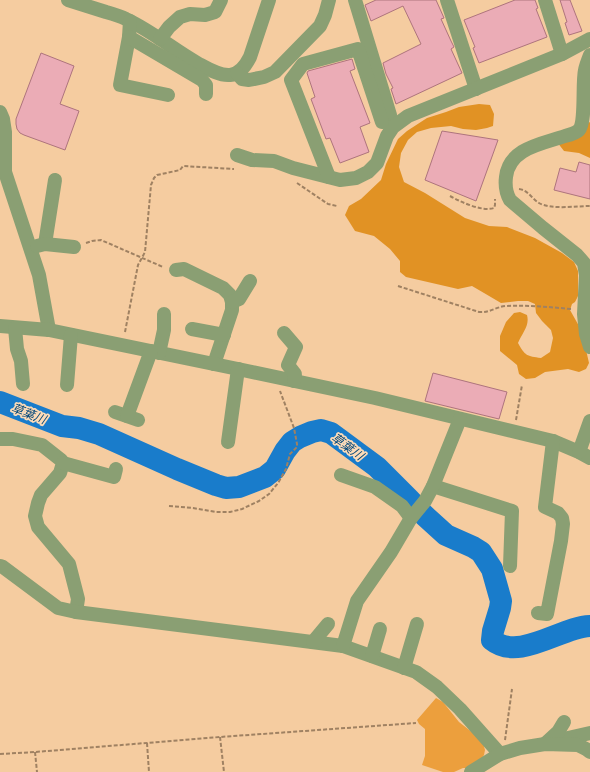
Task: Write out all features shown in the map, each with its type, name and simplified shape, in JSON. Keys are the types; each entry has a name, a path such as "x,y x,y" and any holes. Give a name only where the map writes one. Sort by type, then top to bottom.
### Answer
{"street":[{"path":"68,0 124,18 143,28 190,59 221,74 230,75 242,69 250,57 269,0"},
{"path":"160,39 169,27 180,17 190,14 205,15 215,12 221,0"},
{"path":"236,73 242,78 249,80 264,77 275,72 320,26 329,0"},
{"path":"237,162 252,160 274,161 293,168 340,180 356,178 368,172 377,163 387,136 388,124 355,0"},
{"path":"447,0 476,89"},
{"path":"545,0 562,54"},
{"path":"130,21 129,37 120,85 168,95"},
{"path":"129,37 202,80 206,85 206,94"},
{"path":"388,124 562,54 590,39"},
{"path":"329,176 291,80 303,64 358,49 388,124"},
{"path":"590,55 585,69 582,122 578,130 571,134 520,152 506,169 506,188 507,195 510,200 577,255 584,263 586,275 584,310 586,334 590,347"},
{"path":"0,112 4,119 5,132 3,175 39,275 49,330"},
{"path":"45,244 55,180"},
{"path":"30,248 45,244 74,247"},
{"path":"176,270 184,269 223,288 230,295 232,310 214,364"},
{"path":"232,302 239,299 250,281"},
{"path":"127,416 164,330 164,314"},
{"path":"0,326 49,330 294,380 553,441 584,455 590,421"},
{"path":"16,328 17,349 21,361 23,384"},
{"path":"192,329 224,335"},
{"path":"284,333 296,346 288,365 295,374 294,380"},
{"path":"67,385 71,335"},
{"path":"228,442 238,369"},
{"path":"343,646 357,601 391,552 413,516 425,501 433,486 460,419"},
{"path":"0,439 13,439 42,444 63,463 114,477 116,469"},
{"path":"538,612 547,614 563,561 561,541 563,524 562,518 545,507 553,441"},
{"path":"63,463 60,473 41,495 35,516 38,527 69,564 78,599 76,612"},
{"path":"342,475 375,487 402,506 413,516"},
{"path":"433,486 512,511 510,566"},
{"path":"0,566 58,608 76,612 343,646 416,672 437,687 460,709 500,754"},
{"path":"313,642 328,624"},
{"path":"404,668 417,624"},
{"path":"372,656 380,629"},
{"path":"545,744 558,732 564,722"},
{"path":"472,772 500,754 520,748 545,744 590,733"},
{"path":"545,744 578,746 590,752"}],"path":[{"path":"122,345 138,265 145,252 151,185 154,178 157,175 180,170 183,166 237,162"},
{"path":"294,181 328,204 337,206"},
{"path":"506,188 510,187 522,189 540,204 556,207 590,206"},
{"path":"450,196 464,203 484,209 494,208 494,198"},
{"path":"74,247 92,240 101,240 142,258 176,270"},
{"path":"398,286 485,313 501,307 514,306 584,310"},
{"path":"169,506 216,512 230,512 242,509 259,501 269,494 278,483 286,469 290,454 297,447 297,444 296,435 275,376"},
{"path":"514,431 522,385"},
{"path":"500,754 505,740 512,689"},
{"path":"0,754 416,723"},
{"path":"220,737 224,772"},
{"path":"146,743 149,772"},
{"path":"35,752 37,772"}],"shaded area":[{"path":"479,104 490,105 494,114 493,126 476,130 451,126 431,128 417,132 408,140 401,153 399,167 404,182 425,193 465,218 489,226 507,227 535,238 562,253 574,262 578,271 578,296 572,304 570,310 579,326 589,363 586,369 579,372 568,369 545,372 535,378 526,379 519,374 517,365 500,351 500,336 506,322 514,313 520,312 527,315 528,319 527,326 518,343 523,351 529,356 541,358 550,352 553,338 551,330 536,313 535,304 528,301 501,303 472,286 458,289 406,277 400,272 400,261 390,249 374,236 355,231 345,215 349,206 361,199 381,180 386,164 398,139 407,131 427,118 459,107"},
{"path":"590,122 590,158 579,153 564,151 557,142"},
{"path":"436,698 443,702 459,722 482,740 485,750 484,755 480,761 470,768 463,768 454,772 443,772 422,765 425,756 425,729 417,720"}],"building":[{"path":"376,0 436,0 444,18 441,19 454,47 451,49 462,73 396,104 391,89 393,88 386,74 383,63 421,44 403,6 371,21 365,5"},
{"path":"515,0 535,0 538,8 536,9 547,37 479,63 473,48 475,47 464,20"},
{"path":"560,0 570,0 582,31 569,35 565,23 567,22"},
{"path":"41,53 74,66 60,104 79,111 65,150 24,135 17,129 16,119"},
{"path":"352,59 355,69 350,71 370,123 360,127 369,152 340,163 330,138 326,139 311,99 315,97 307,73 308,71"},
{"path":"442,131 498,140 476,201 425,180"},
{"path":"579,162 590,165 590,199 554,190 560,168 576,172"},
{"path":"433,373 507,392 499,419 425,401"}],"waterway":[{"name":"草葉川","path":"0,402 62,426 79,428 99,434 177,469 226,488 239,487 265,477 275,469 292,442 300,437 321,430 331,433 377,467 446,535 481,552 492,569 501,601 492,640 503,646 527,646 566,632 590,626"}]}
